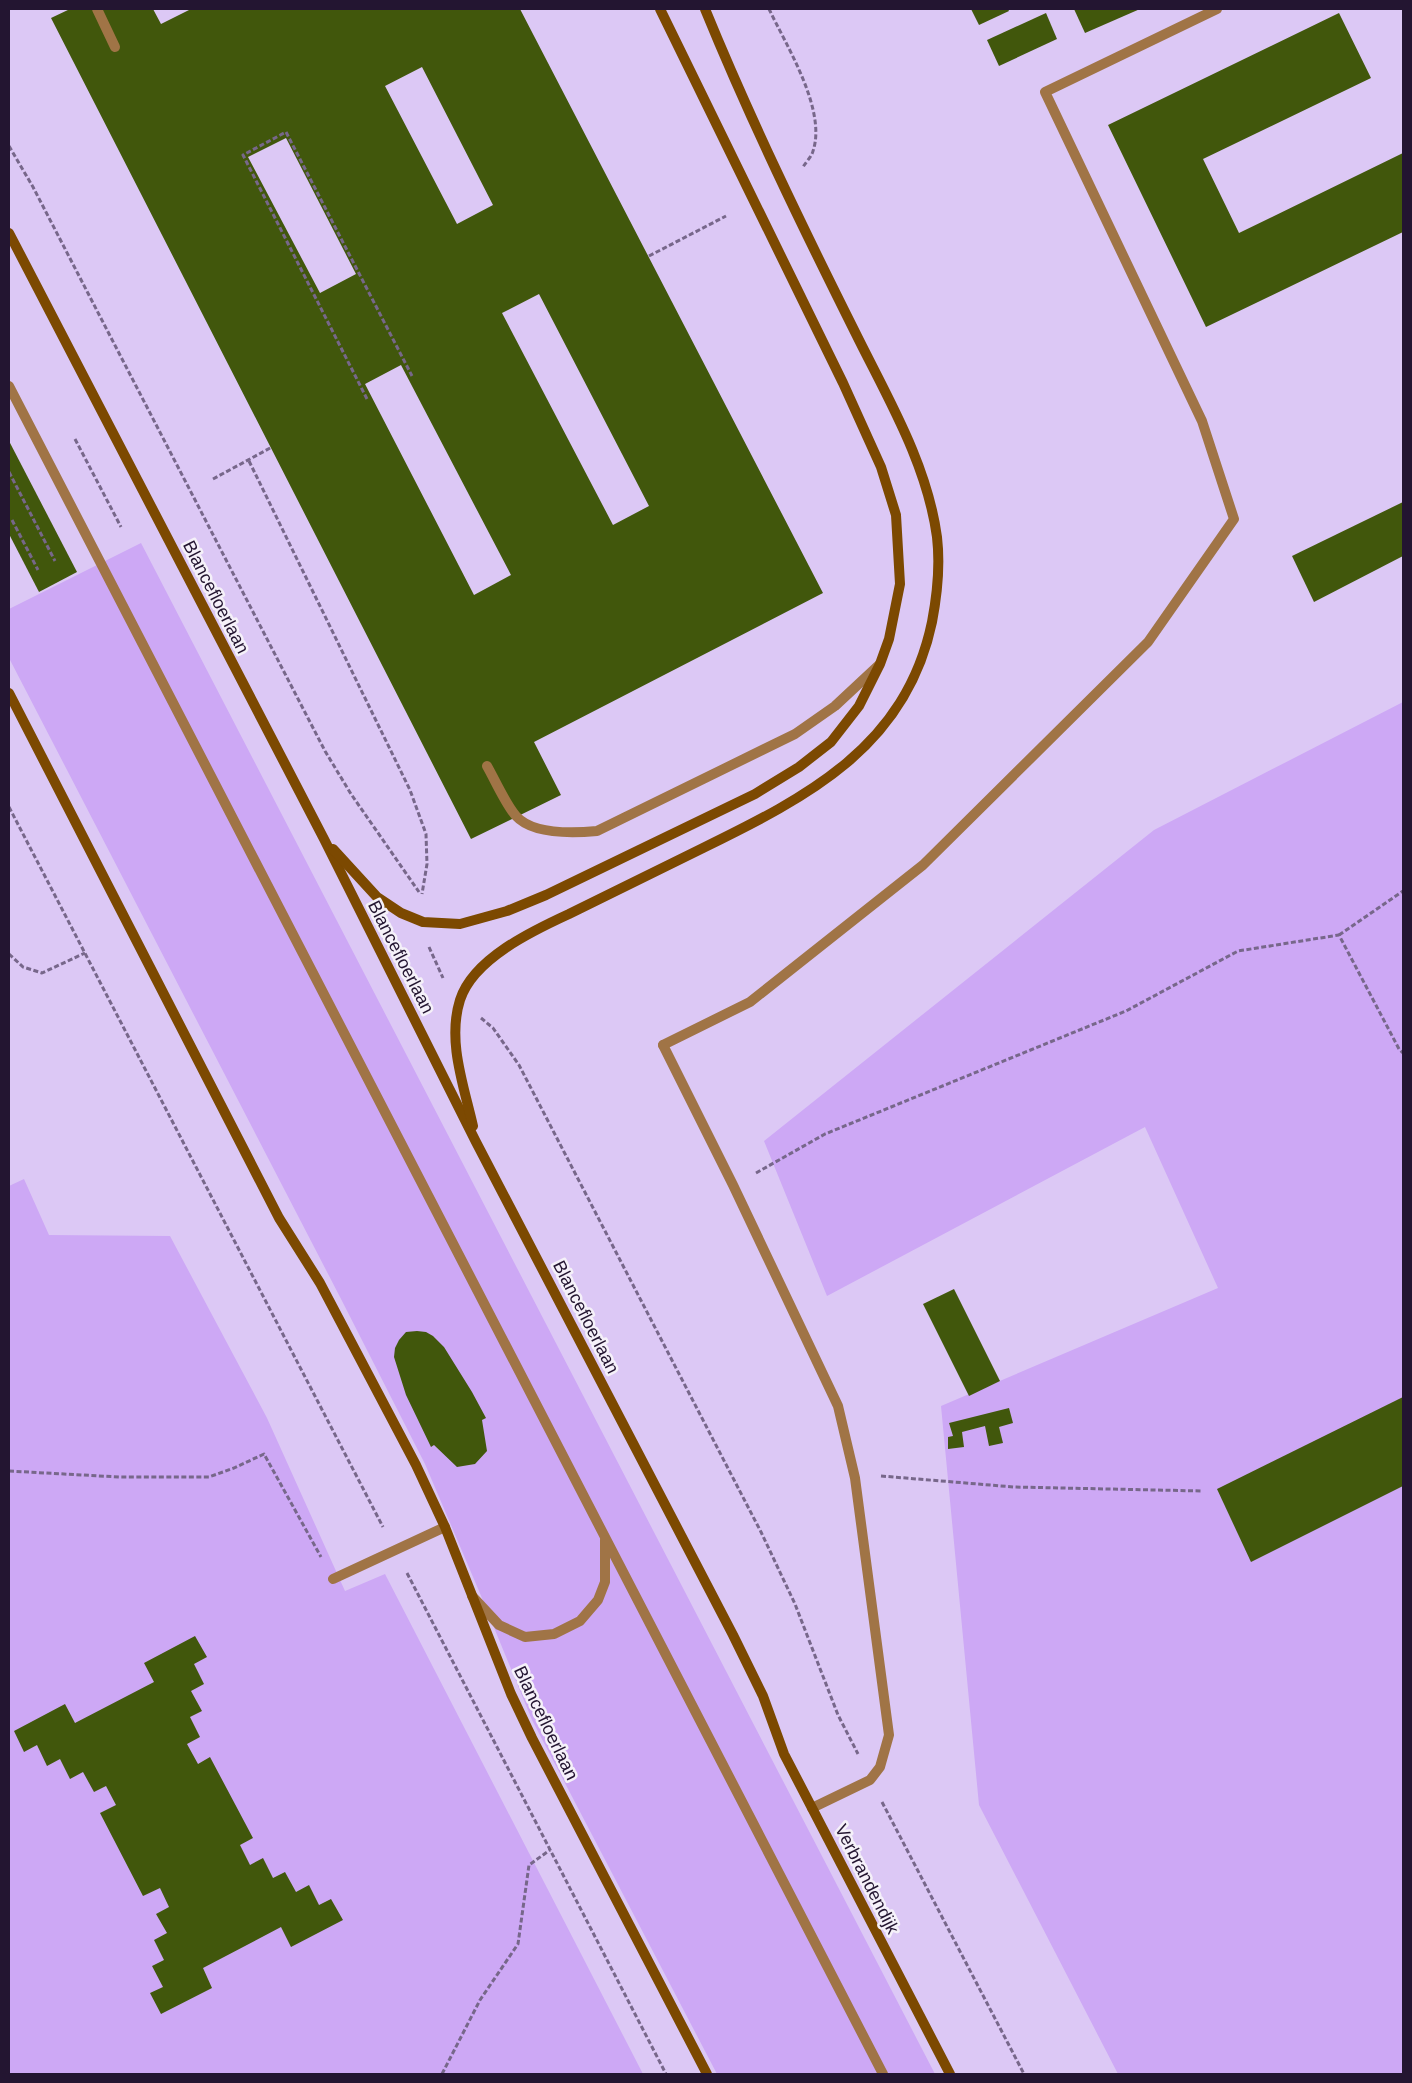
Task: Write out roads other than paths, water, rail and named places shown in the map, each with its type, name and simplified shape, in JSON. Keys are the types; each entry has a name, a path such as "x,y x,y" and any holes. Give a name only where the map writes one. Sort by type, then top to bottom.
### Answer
{"main road":[{"path":"324,839 377,897 401,913 423,922 460,924 506,911 546,895 755,794 799,768 831,742 858,706 880,664 889,639 900,584 896,515 881,467 843,383 660,9"},
{"path":"476,1142 454,1038 460,999 474,974 510,945 556,920 776,812 820,784 858,754 888,720 910,684 927,644 936,599 937,538 924,485 902,424 855,332 740,93 705,9"},
{"name":"Blancefloerlaan","path":"9,233 324,839 476,1142 763,1696"},
{"name":"Blancefloerlaan","path":"9,695 279,1218 320,1283 416,1465 445,1527 515,1702 707,2074"},
{"name":"Verbrandendijk","path":"763,1696 784,1754 950,2074"}],"street":[{"path":"97,9 115,48"},
{"path":"812,1808 870,1780 880,1767 889,1735 855,1478 838,1406 733,1185 663,1045 750,1002 923,865 1148,642 1234,519 1202,421 1045,92 1217,9"},
{"path":"9,386 883,2074"},
{"path":"488,766 516,817 528,824 552,832 574,834 597,831 795,734 835,706 880,664"},
{"path":"333,1579 445,1527"},
{"path":"472,1596 499,1625 516,1633 525,1637 554,1634 580,1621 598,1600 606,1582 605,1536"}]}
